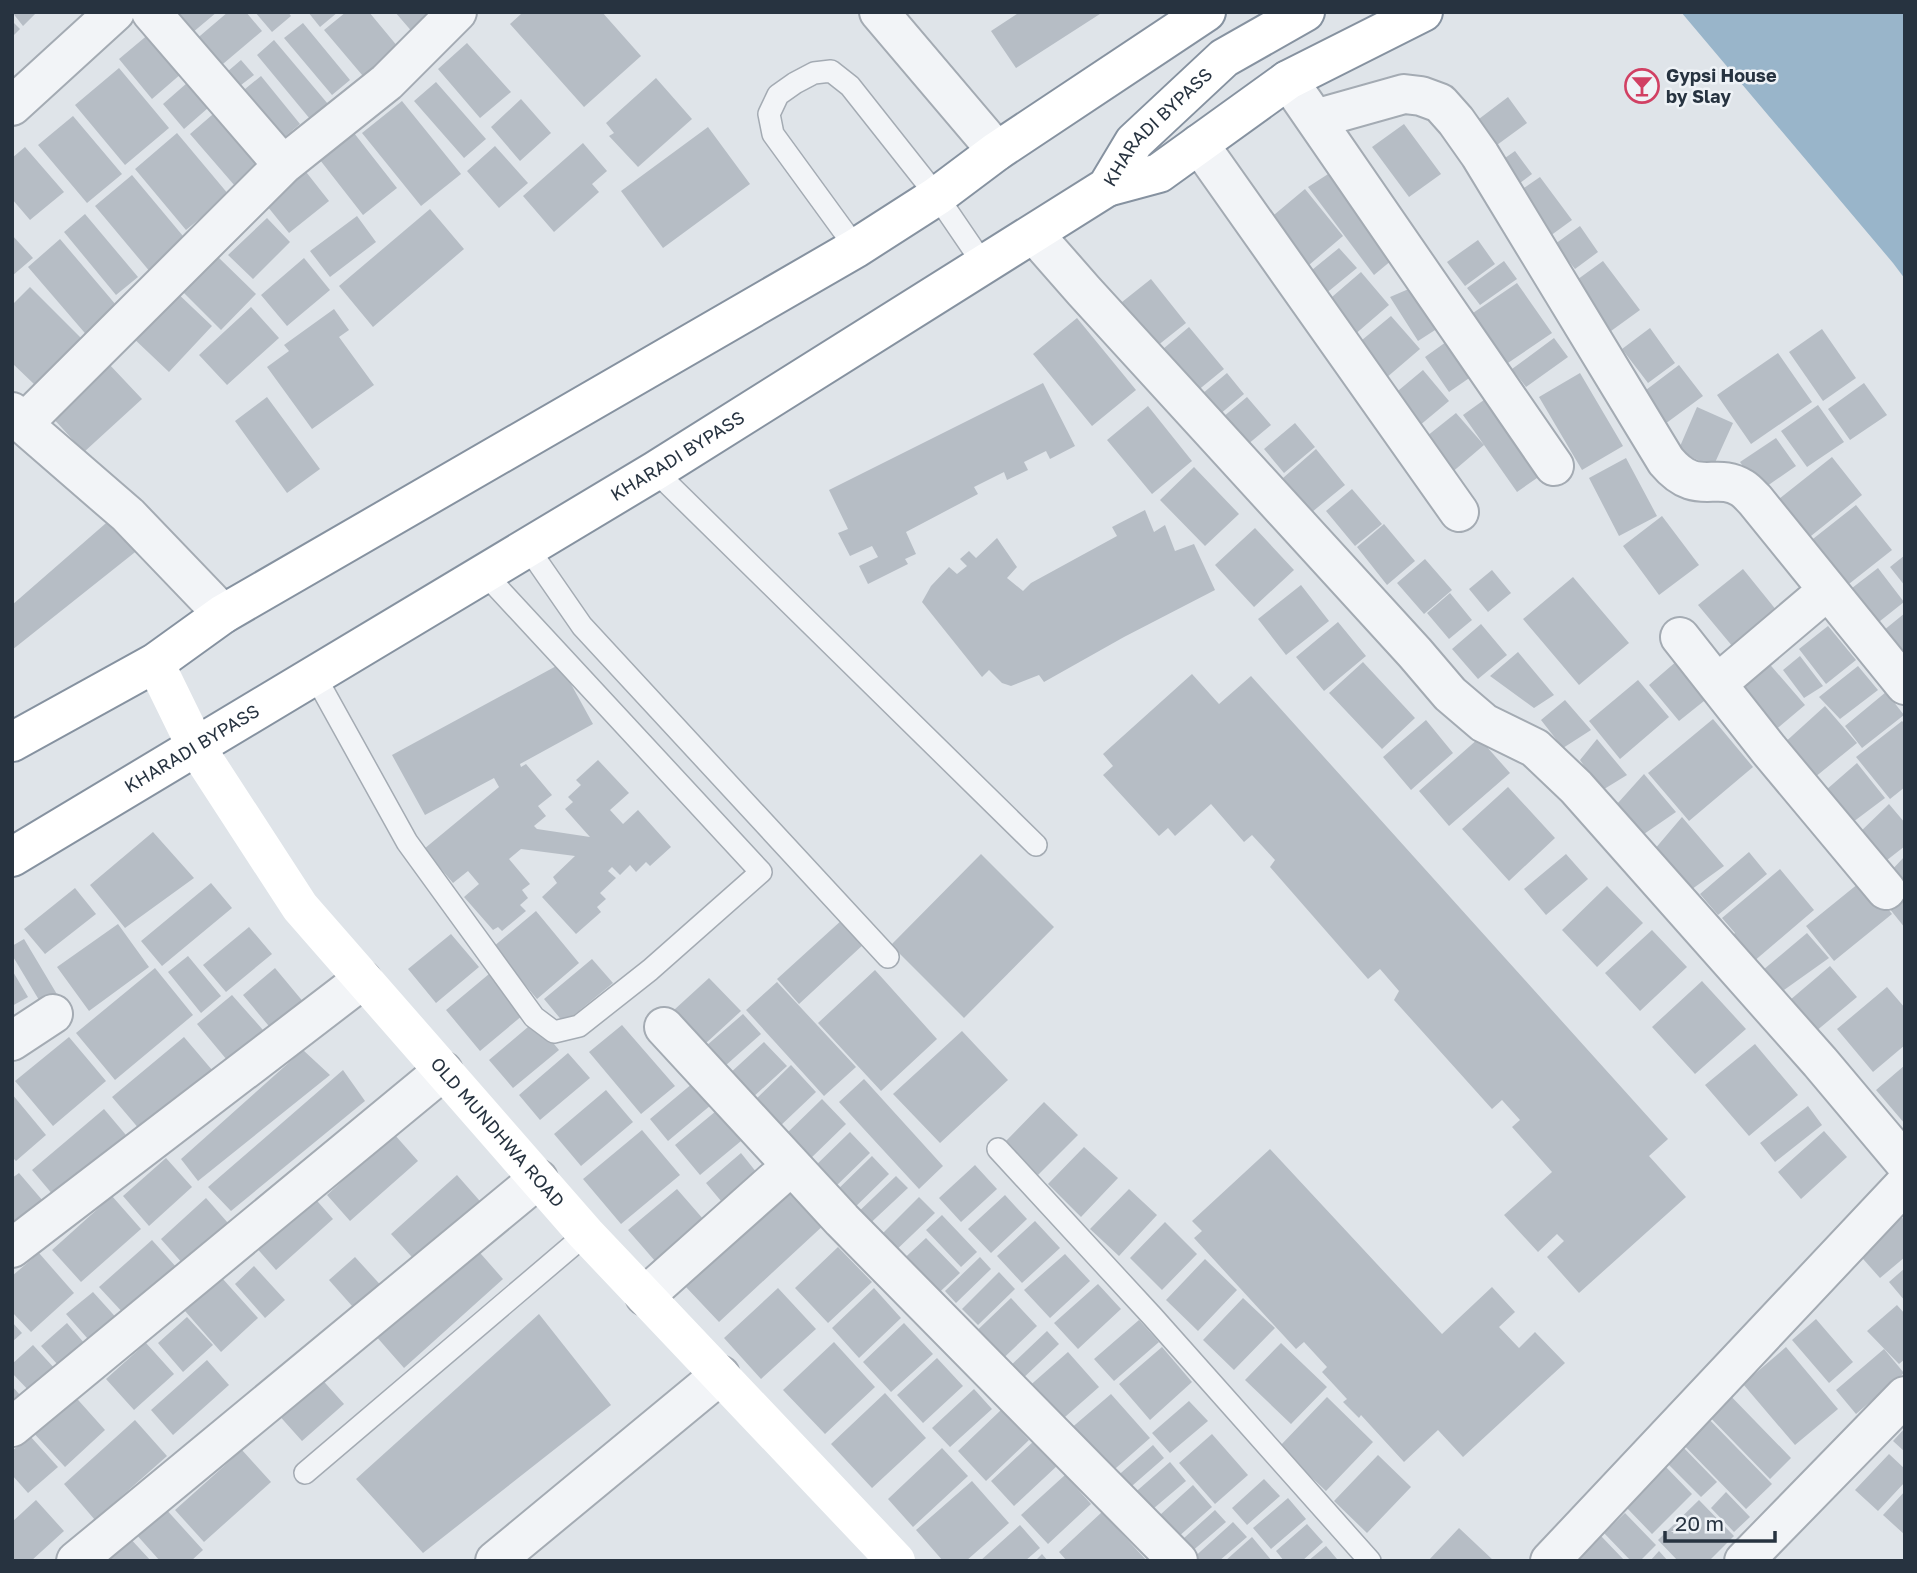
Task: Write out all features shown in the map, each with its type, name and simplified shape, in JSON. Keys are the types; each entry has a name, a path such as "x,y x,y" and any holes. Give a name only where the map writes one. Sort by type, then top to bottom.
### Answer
{"main road":[{"name":"KHARADI BYPASS","path":"12,857 655,471 1107,187 1134,142 1224,58 1305,12"},
{"path":"12,742 155,663 223,614 856,247 937,196 997,151 1191,17"},
{"path":"1107,187 1159,173 1288,80 1414,18"},
{"name":"OLD MUNDHWA ROAD","path":"155,663 196,747 300,907 586,1234 896,1561"}],"street":[{"path":"12,106 115,12"},
{"path":"151,12 283,165"},
{"path":"223,614 128,515 18,418 283,165 387,82 457,12"},
{"path":"879,12 997,151"},
{"path":"1288,80 1554,466"},
{"path":"1315,119 1404,94 1421,96 1440,103 1457,121 1480,155 1666,461 1685,479 1741,487 1755,500 1905,685"},
{"path":"1199,144 1459,512"},
{"path":"1034,234 1450,694 1484,723 1535,748 1576,787 1820,1062 1905,1163"},
{"path":"1717,684 1828,590"},
{"path":"1680,637 1885,890"},
{"path":"12,1248 362,980"},
{"path":"12,1041 53,1014"},
{"path":"664,1027 842,1220 1178,1561"},
{"path":"12,1427 443,1070"},
{"path":"645,1296 791,1166"},
{"path":"76,1561 538,1179"},
{"path":"1550,1561 1905,1184"},
{"path":"495,1561 720,1375"},
{"path":"1744,1561 1905,1396"}],"lane":[{"path":"856,247 773,134 769,114 778,95 814,73 831,71 850,86 937,196 984,265"},
{"path":"655,471 1036,845"},
{"path":"528,548 582,626 888,957"},
{"path":"315,676 407,842 534,1017 554,1032 579,1026 650,970 761,872 485,574"},
{"path":"998,1149 1152,1316 1370,1561"},
{"path":"305,1473 586,1234"}],"water":[{"path":"1681,12 1905,12 1905,279 1893,263"}],"building":[{"path":"12,12 37,12 23,26"},
{"path":"175,12 217,12 192,33"},
{"path":"228,12 246,12 262,31 217,69 194,41"},
{"path":"255,12 288,12 291,16 272,32"},
{"path":"308,12 338,12 320,27"},
{"path":"346,12 369,12 403,53 368,82 324,30"},
{"path":"395,12 440,12 414,34"},
{"path":"519,12 602,12 641,56 584,107 510,24 521,14"},
{"path":"1020,12 1103,12 1016,68 991,31"},
{"path":"12,21 20,29 12,37"},
{"path":"303,23 350,80 332,95 284,38"},
{"path":"156,28 189,67 152,99 119,59"},
{"path":"274,40 328,104 310,119 257,55"},
{"path":"467,43 511,92 480,118 438,69"},
{"path":"241,60 254,75 232,92 220,78"},
{"path":"119,68 169,128 125,165 75,105"},
{"path":"195,76 216,101 184,129 163,104"},
{"path":"261,76 300,124 274,146 234,98"},
{"path":"656,78 692,119 638,167 609,136 614,133 606,123"},
{"path":"436,82 486,139 464,158 414,101"},
{"path":"1508,97 1527,123 1486,153 1467,128"},
{"path":"521,99 551,133 520,161 491,127"},
{"path":"402,101 461,174 421,206 362,133"},
{"path":"226,103 271,155 235,186 190,134"},
{"path":"73,116 122,174 87,203 38,145"},
{"path":"1404,124 1441,174 1409,197 1372,147"},
{"path":"708,127 750,184 663,248 621,191"},
{"path":"177,133 229,195 186,230 135,169"},
{"path":"354,133 397,188 363,215 320,160"},
{"path":"583,143 607,171 592,184 599,192 554,232 523,196"},
{"path":"495,146 528,183 499,208 467,171"},
{"path":"25,147 64,192 30,220 12,199 12,158"},
{"path":"1515,151 1532,174 1512,189 1495,165"},
{"path":"299,163 329,201 289,233 259,196"},
{"path":"1339,167 1398,255 1374,275 1308,187"},
{"path":"132,175 188,242 151,273 95,206"},
{"path":"1540,177 1572,220 1550,236 1518,192"},
{"path":"1305,189 1343,236 1302,271 1263,224"},
{"path":"430,209 464,249 373,327 339,286"},
{"path":"85,214 138,277 116,295 64,232"},
{"path":"357,216 376,242 330,277 310,251"},
{"path":"267,218 290,242 253,279 228,255"},
{"path":"1580,226 1598,252 1575,269 1555,244"},
{"path":"12,235 33,258 12,276"},
{"path":"60,239 122,312 90,339 28,267"},
{"path":"1478,240 1495,264 1465,286 1447,262"},
{"path":"1339,248 1357,268 1324,295 1307,274"},
{"path":"218,257 256,294 221,330 183,292"},
{"path":"304,258 330,290 287,326 261,295"},
{"path":"1504,261 1517,279 1480,305 1467,288"},
{"path":"1603,261 1640,310 1611,331 1574,282"},
{"path":"1361,272 1389,305 1353,336 1325,303"},
{"path":"1151,279 1186,323 1152,350 1117,306"},
{"path":"1517,283 1552,333 1505,365 1470,315"},
{"path":"1418,285 1446,323 1418,341 1390,297"},
{"path":"30,287 81,338 35,385 12,363 12,305"},
{"path":"173,289 212,326 169,372 130,335"},
{"path":"251,307 279,338 227,385 199,355"},
{"path":"334,309 349,330 339,337 374,385 312,429 267,367 289,351 284,345"},
{"path":"1391,316 1420,349 1379,384 1350,350"},
{"path":"1077,318 1136,390 1092,426 1033,354"},
{"path":"1189,327 1224,369 1191,396 1156,355"},
{"path":"1650,328 1675,363 1648,383 1622,349"},
{"path":"1822,329 1856,378 1823,401 1789,352"},
{"path":"1453,337 1478,372 1449,392 1425,357"},
{"path":"1554,338 1568,357 1526,387 1512,369"},
{"path":"1778,353 1812,402 1751,444 1717,395"},
{"path":"108,363 142,399 84,452 51,416"},
{"path":"1679,365 1703,396 1665,424 1642,393"},
{"path":"1423,370 1449,401 1419,426 1393,395"},
{"path":"1227,373 1244,394 1213,420 1196,399"},
{"path":"1580,373 1623,446 1582,470 1539,397"},
{"path":"1043,383 1075,446 1050,459 1046,451 1024,462 1028,470 1007,480 1004,472 974,487 978,494 906,532 916,554 905,559 908,564 868,584 859,566 878,557 872,546 850,556 838,533 848,529 829,490"},
{"path":"1864,383 1887,415 1850,440 1828,409"},
{"path":"1495,392 1550,469 1517,492 1463,415"},
{"path":"267,397 320,469 287,493 235,421"},
{"path":"1247,397 1271,425 1241,450 1217,422"},
{"path":"1818,405 1844,442 1807,467 1781,431"},
{"path":"1148,406 1192,461 1152,494 1107,440"},
{"path":"1697,407 1733,423 1713,467 1678,451"},
{"path":"1456,413 1484,445 1450,474 1422,440"},
{"path":"1295,423 1315,447 1284,473 1264,449"},
{"path":"1776,438 1796,466 1760,491 1740,462"},
{"path":"1316,449 1345,485 1312,512 1283,478"},
{"path":"1832,457 1862,495 1806,540 1775,502"},
{"path":"1626,458 1657,516 1619,536 1589,478"},
{"path":"1194,467 1239,514 1205,546 1160,500"},
{"path":"1352,489 1382,524 1355,546 1326,511"},
{"path":"1856,505 1892,550 1840,591 1804,546"},
{"path":"1145,510 1154,532 1165,525 1175,551 1194,544 1215,590 1044,682 1039,675 1011,686 1002,683 989,670 982,677 922,602 931,586 949,567 957,574 967,566 960,559 969,551 976,558 997,538 1017,567 1007,578 1023,591 1031,583 1117,536 1112,527"},
{"path":"1662,516 1699,565 1659,595 1623,546"},
{"path":"113,517 139,549 12,650 12,605"},
{"path":"1384,524 1415,561 1387,585 1357,547"},
{"path":"1255,528 1294,570 1254,607 1215,565"},
{"path":"1905,555 1905,586 1890,567"},
{"path":"1425,559 1452,590 1424,614 1397,583"},
{"path":"1878,568 1904,602 1870,629 1843,595"},
{"path":"1743,569 1777,611 1733,647 1698,605"},
{"path":"1492,570 1511,593 1488,612 1469,589"},
{"path":"1573,577 1629,643 1579,685 1523,619"},
{"path":"1301,585 1329,621 1286,655 1258,619"},
{"path":"1450,593 1472,620 1449,639 1427,613"},
{"path":"1905,613 1905,669 1878,635"},
{"path":"1338,622 1366,656 1324,691 1296,657"},
{"path":"1481,624 1507,655 1478,679 1452,649"},
{"path":"1828,626 1856,660 1826,684 1799,649"},
{"path":"1518,652 1554,695 1534,708 1490,676"},
{"path":"1800,656 1823,686 1804,698 1783,670"},
{"path":"1678,660 1709,697 1679,721 1649,685"},
{"path":"1766,660 1805,705 1767,737 1729,692"},
{"path":"1363,662 1415,718 1382,749 1329,693"},
{"path":"560,664 593,724 520,764 521,767 526,764 552,795 538,806 546,816 534,826 537,829 590,837 565,809 573,802 568,797 581,785 576,780 598,760 629,793 610,810 623,824 638,810 671,847 650,866 646,862 636,872 630,865 620,875 612,867 608,871 616,878 600,893 606,899 597,907 601,912 576,934 542,897 557,883 553,877 575,856 521,849 509,859 530,884 522,890 528,898 520,905 526,911 502,931 498,927 493,930 464,897 479,884 468,871 453,883 424,849 499,787 494,778 425,815 392,755"},
{"path":"1858,666 1878,690 1840,719 1819,697"},
{"path":"1192,674 1219,704 1251,676 1668,1139 1649,1156 1686,1197 1579,1293 1547,1257 1564,1241 1557,1234 1538,1252 1504,1215 1552,1172 1512,1127 1520,1120 1502,1100 1492,1109 1394,1000 1399,991 1380,969 1368,979 1270,867 1275,860 1252,835 1244,842 1211,804 1175,836 1168,828 1159,836 1103,775 1113,766 1103,754"},
{"path":"1638,680 1669,717 1620,759 1589,721"},
{"path":"1886,692 1904,715 1862,748 1845,726"},
{"path":"1565,700 1591,730 1563,748 1541,720"},
{"path":"1825,706 1857,743 1809,782 1782,745"},
{"path":"1713,719 1753,767 1689,821 1648,773"},
{"path":"1426,720 1453,753 1411,790 1383,757"},
{"path":"1902,721 1905,724 1905,787 1890,799 1856,757"},
{"path":"1479,738 1510,773 1449,826 1419,791"},
{"path":"1597,739 1627,775 1601,791 1580,760"},
{"path":"1857,763 1885,798 1845,828 1818,797"},
{"path":"1644,774 1676,812 1644,834 1617,804"},
{"path":"1508,787 1555,838 1509,881 1462,829"},
{"path":"1889,804 1905,823 1905,846 1882,864 1856,836"},
{"path":"1682,817 1724,866 1688,892 1654,850"},
{"path":"153,832 194,878 125,928 90,885"},
{"path":"1749,852 1767,874 1718,915 1700,894"},
{"path":"981,854 1054,927 964,1018 891,945"},
{"path":"1566,854 1588,879 1546,915 1524,889"},
{"path":"1905,856 1905,888 1888,874"},
{"path":"1780,869 1814,910 1753,962 1731,937 1735,933 1722,918"},
{"path":"1864,879 1892,914 1834,961 1806,926"},
{"path":"211,883 232,908 162,966 141,941"},
{"path":"1607,886 1643,923 1597,967 1562,930"},
{"path":"75,888 96,914 45,954 24,929"},
{"path":"1905,895 1905,928 1889,908"},
{"path":"536,911 579,963 537,999 493,947"},
{"path":"843,919 865,943 799,1004 777,979"},
{"path":"118,924 149,967 89,1011 57,967"},
{"path":"249,927 272,954 226,992 203,965"},
{"path":"1652,930 1687,967 1640,1011 1605,973"},
{"path":"1807,933 1829,958 1784,990 1763,970"},
{"path":"451,934 479,967 436,1003 408,969"},
{"path":"24,939 58,996 42,1005 12,955 12,946"},
{"path":"188,956 221,996 201,1013 168,972"},
{"path":"592,959 613,983 564,1023 544,999"},
{"path":"1830,966 1857,997 1809,1037 1783,1006"},
{"path":"155,968 193,1015 115,1080 76,1033"},
{"path":"275,968 305,1004 273,1031 243,995"},
{"path":"12,970 28,997 12,1006"},
{"path":"875,970 937,1039 881,1091 818,1023"},
{"path":"489,974 523,1015 480,1051 446,1010"},
{"path":"709,978 741,1011 705,1044 674,1010"},
{"path":"1702,981 1746,1029 1695,1074 1652,1027"},
{"path":"777,982 856,1067 824,1096 746,1010"},
{"path":"1887,987 1905,1008 1905,1045 1873,1072 1837,1029"},
{"path":"232,995 263,1030 227,1060 197,1024"},
{"path":"743,1014 761,1034 725,1066 706,1046"},
{"path":"535,1021 559,1050 513,1088 489,1060"},
{"path":"622,1025 675,1086 641,1114 589,1052"},
{"path":"962,1031 1008,1080 940,1143 893,1094"},
{"path":"69,1037 106,1081 53,1126 15,1081"},
{"path":"184,1037 218,1077 146,1137 112,1097"},
{"path":"764,1042 787,1066 751,1099 728,1075"},
{"path":"1755,1044 1798,1095 1749,1136 1705,1085"},
{"path":"303,1050 330,1075 198,1181 181,1159"},
{"path":"568,1053 590,1078 540,1120 519,1095"},
{"path":"791,1065 816,1092 778,1128 753,1102"},
{"path":"1905,1065 1905,1124 1876,1090"},
{"path":"343,1070 365,1101 231,1211 208,1187"},
{"path":"864,1079 943,1166 919,1189 839,1102"},
{"path":"693,1083 711,1105 668,1141 650,1119"},
{"path":"606,1090 633,1122 581,1166 554,1134"},
{"path":"12,1094 46,1135 16,1161 12,1157"},
{"path":"822,1099 846,1124 808,1161 784,1136"},
{"path":"1044,1102 1078,1135 1038,1175 1004,1143"},
{"path":"1808,1106 1822,1125 1775,1162 1760,1143"},
{"path":"104,1109 131,1141 59,1202 32,1170"},
{"path":"716,1111 741,1141 700,1175 675,1145"},
{"path":"642,1130 680,1175 621,1224 583,1179"},
{"path":"1824,1131 1847,1157 1801,1199 1778,1172"},
{"path":"850,1132 870,1153 831,1191 811,1170"},
{"path":"394,1134 418,1161 350,1221 327,1195"},
{"path":"1084,1147 1118,1178 1081,1217 1048,1184"},
{"path":"1270,1149 1442,1334 1492,1287 1515,1312 1499,1327 1519,1348 1535,1332 1565,1363 1463,1457 1438,1430 1404,1462 1361,1415 1359,1418 1343,1402 1347,1399 1322,1372 1327,1367 1304,1342 1296,1349 1194,1238 1202,1231 1192,1221"},
{"path":"741,1153 761,1178 726,1207 706,1183"},
{"path":"872,1156 889,1174 848,1214 831,1196"},
{"path":"166,1158 192,1187 149,1226 123,1196"},
{"path":"975,1165 997,1189 961,1222 939,1198"},
{"path":"19,1173 43,1201 12,1227 12,1178"},
{"path":"457,1175 486,1208 421,1267 391,1234"},
{"path":"896,1176 908,1188 863,1230 852,1218"},
{"path":"791,1186 826,1223 719,1322 685,1286"},
{"path":"677,1189 704,1220 655,1261 628,1230"},
{"path":"1129,1189 1157,1215 1119,1256 1090,1229"},
{"path":"311,1194 333,1219 276,1270 254,1245"},
{"path":"1005,1195 1027,1219 991,1253 968,1229"},
{"path":"112,1196 141,1229 81,1282 52,1250"},
{"path":"919,1197 935,1213 891,1255 876,1240"},
{"path":"206,1198 228,1223 183,1264 161,1239"},
{"path":"1899,1214 1905,1221 1905,1257 1880,1278 1856,1251"},
{"path":"942,1215 977,1252 961,1267 926,1230"},
{"path":"1035,1221 1060,1248 1022,1283 997,1256"},
{"path":"1165,1222 1197,1254 1162,1290 1130,1258"},
{"path":"926,1238 960,1273 929,1302 895,1267"},
{"path":"152,1240 177,1268 125,1315 99,1287"},
{"path":"474,1246 503,1279 404,1368 375,1335"},
{"path":"838,1247 872,1282 828,1323 795,1288"},
{"path":"39,1253 74,1293 31,1332 12,1312 12,1276"},
{"path":"1065,1254 1090,1281 1050,1318 1024,1290"},
{"path":"355,1257 386,1291 360,1315 329,1280"},
{"path":"980,1257 991,1269 956,1303 945,1291"},
{"path":"1205,1259 1237,1290 1198,1331 1166,1300"},
{"path":"254,1266 285,1300 265,1318 235,1284"},
{"path":"1905,1268 1905,1301 1889,1282"},
{"path":"999,1272 1015,1289 978,1325 962,1309"},
{"path":"222,1278 258,1318 221,1352 185,1311"},
{"path":"1098,1284 1121,1309 1078,1349 1054,1323"},
{"path":"778,1288 816,1329 761,1379 724,1338"},
{"path":"874,1288 901,1318 859,1358 832,1328"},
{"path":"93,1292 121,1323 95,1347 66,1314"},
{"path":"1011,1298 1037,1326 991,1370 965,1342"},
{"path":"1243,1298 1275,1328 1234,1370 1203,1340"},
{"path":"1897,1305 1905,1314 1905,1359 1899,1364 1867,1331"},
{"path":"539,1314 611,1405 423,1553 356,1479"},
{"path":"187,1317 213,1345 183,1372 158,1343"},
{"path":"1816,1319 1853,1362 1829,1383 1792,1340"},
{"path":"1139,1320 1159,1342 1114,1381 1094,1359"},
{"path":"12,1322 22,1333 12,1342"},
{"path":"67,1323 91,1351 66,1374 41,1346"},
{"path":"904,1323 933,1354 891,1392 863,1362"},
{"path":"1047,1331 1059,1344 1018,1383 1006,1370"},
{"path":"834,1342 875,1387 825,1434 783,1390"},
{"path":"146,1343 174,1374 134,1410 106,1379"},
{"path":"1281,1343 1327,1387 1291,1424 1245,1380"},
{"path":"33,1345 57,1371 32,1394 12,1373 12,1364"},
{"path":"1162,1347 1192,1382 1150,1420 1119,1384"},
{"path":"1786,1347 1838,1409 1795,1445 1743,1384"},
{"path":"1884,1349 1904,1373 1856,1414 1836,1390"},
{"path":"1068,1352 1099,1387 1057,1424 1026,1389"},
{"path":"937,1358 963,1386 923,1423 897,1395"},
{"path":"207,1360 229,1385 173,1435 151,1410"},
{"path":"318,1375 344,1404 302,1441 276,1412"},
{"path":"12,1386 29,1405 12,1408"},
{"path":"1722,1387 1791,1458 1770,1479 1701,1408"},
{"path":"974,1389 992,1409 950,1447 932,1428"},
{"path":"71,1392 105,1430 65,1467 30,1429"},
{"path":"885,1393 926,1438 872,1488 831,1444"},
{"path":"1111,1394 1150,1438 1108,1475 1069,1430"},
{"path":"1327,1397 1373,1442 1326,1491 1279,1447"},
{"path":"1189,1401 1208,1421 1170,1453 1152,1433"},
{"path":"1001,1410 1029,1440 986,1481 958,1451"},
{"path":"1701,1411 1772,1484 1746,1509 1675,1436"},
{"path":"135,1420 167,1456 95,1520 64,1484"},
{"path":"1905,1428 1905,1452 1893,1441"},
{"path":"1212,1434 1248,1475 1215,1504 1179,1463"},
{"path":"30,1436 58,1467 28,1493 12,1475 12,1451"},
{"path":"1035,1440 1058,1465 1014,1506 991,1481"},
{"path":"1679,1443 1717,1482 1701,1497 1662,1458"},
{"path":"1153,1445 1164,1458 1125,1492 1114,1479"},
{"path":"942,1448 968,1476 913,1527 888,1499"},
{"path":"242,1450 271,1482 204,1542 175,1510"},
{"path":"1889,1454 1905,1469 1905,1482 1878,1511 1855,1490"},
{"path":"1378,1455 1411,1487 1367,1533 1334,1501"},
{"path":"1170,1462 1186,1481 1147,1514 1131,1496"},
{"path":"1665,1466 1692,1494 1652,1534 1625,1506"},
{"path":"1065,1475 1091,1504 1048,1544 1021,1515"},
{"path":"1264,1479 1280,1496 1247,1525 1232,1508"},
{"path":"972,1481 1009,1523 966,1561 943,1561 916,1530"},
{"path":"1193,1485 1212,1507 1169,1545 1150,1524"},
{"path":"1905,1491 1905,1535 1883,1515"},
{"path":"1726,1492 1750,1517 1734,1532 1711,1508"},
{"path":"1288,1498 1306,1519 1271,1549 1253,1528"},
{"path":"36,1500 64,1531 31,1561 12,1561 12,1522"},
{"path":"1699,1500 1734,1536 1709,1561 1678,1561 1658,1540"},
{"path":"164,1507 203,1550 191,1561 160,1561 135,1533"},
{"path":"1215,1510 1226,1522 1183,1559 1173,1548"},
{"path":"1102,1512 1147,1561 1067,1561 1059,1552"},
{"path":"1625,1513 1656,1545 1640,1561 1631,1561 1604,1533"},
{"path":"1233,1522 1247,1537 1219,1561 1190,1561"},
{"path":"1307,1524 1323,1542 1302,1561 1284,1561 1276,1551"},
{"path":"1020,1525 1040,1548 1025,1561 980,1561"},
{"path":"1459,1528 1494,1561 1428,1561"},
{"path":"128,1536 151,1561 100,1561"},
{"path":"1601,1536 1625,1561 1576,1561"},
{"path":"1252,1537 1272,1561 1225,1561"},
{"path":"1326,1546 1337,1559 1308,1561"},
{"path":"1659,1551 1668,1561 1650,1561"},
{"path":"1042,1554 1048,1561 1035,1561"}],"place":[{"name":"Gypsi House by Slay","path":"1642,86"}]}
